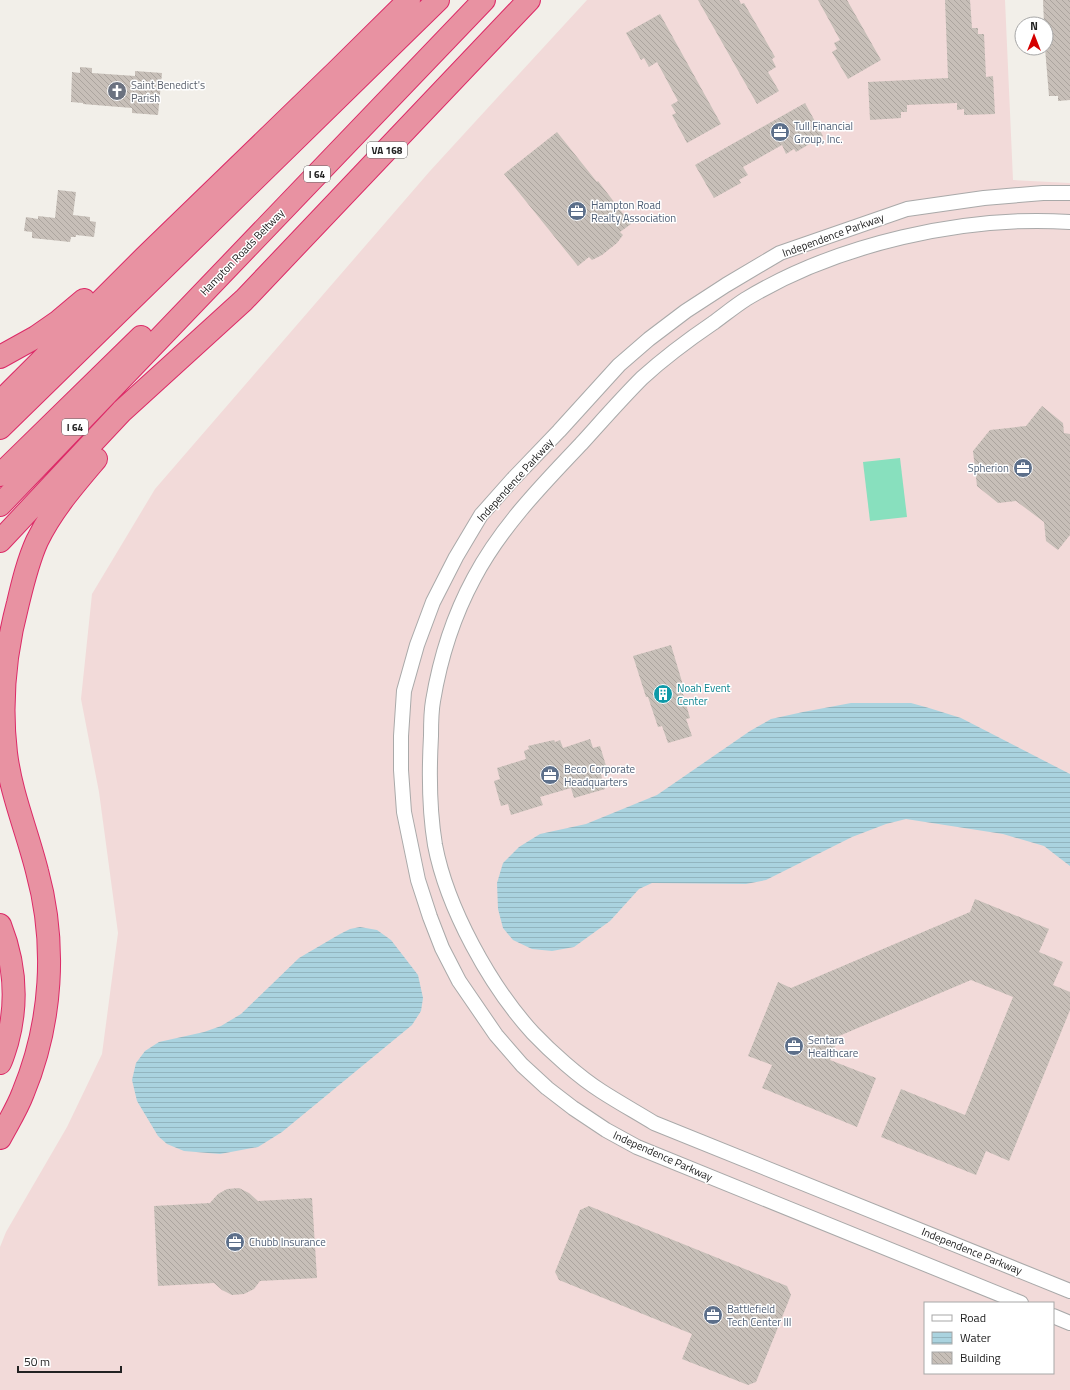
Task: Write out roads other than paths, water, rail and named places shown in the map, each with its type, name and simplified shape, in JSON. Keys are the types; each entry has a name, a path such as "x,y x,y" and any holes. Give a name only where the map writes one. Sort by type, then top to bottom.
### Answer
{"highway":[{"path":"0,402 145,257 409,0"},
{"path":"0,428 438,0"},
{"path":"0,475 254,223 474,0"},
{"name":"Hampton Roads Beltway","path":"0,505 484,0"},
{"name":"VA 168","path":"103,431 122,411 244,300 529,0"},
{"path":"0,357 36,337 59,321 87,297 206,178 337,71"},
{"path":"0,541 103,431"},
{"path":"0,1138 24,1093 38,1050 45,1018 49,965 48,933 38,872 13,791 6,753 4,680 9,640 24,576 38,540 60,502 98,457 103,431"},
{"path":"0,925 10,953 14,992 12,1026 0,1063"}],"street":[{"name":"Independence Parkway","path":"1019,1302 638,1147 606,1130 573,1108 547,1088 522,1065 496,1035 459,981 442,948 418,880 404,812 401,770 401,736 404,691 417,645 433,602 452,563 477,521 513,479 563,427 619,365 649,339 726,285 780,253 844,230 906,209 990,197 1043,193 1070,193"},
{"name":"Independence Parkway","path":"1070,222 1034,221 984,224 918,234 876,244 835,258 797,272 746,299 680,346 641,380 534,493 499,538 474,578 449,634 432,704 430,801 436,846 447,889 465,930 490,973 509,1003 534,1034 572,1069 598,1089 654,1122 1070,1291"},
{"path":"1054,1316 1070,1323"}],"water":[{"path":"851,703 911,703 961,718 1070,774 1070,866 1044,846 1003,834 906,819 886,824 852,837 766,880 746,884 652,883 639,889 610,921 574,947 552,951 532,949 513,940 503,928 498,909 497,883 503,863 519,847 540,834 586,824 657,795 750,731 771,719"},
{"path":"360,927 377,930 391,940 418,975 423,998 421,1011 412,1025 282,1132 258,1147 220,1154 184,1151 167,1144 158,1136 137,1101 132,1080 136,1063 145,1051 159,1042 204,1032 221,1026 241,1014 299,958 340,934 350,929"}],"place":[{"name":"Saint Benedict's Parish","path":"117,91"},
{"name":"Tull Financial Group, Inc.","path":"780,132"},
{"name":"Hampton Road Realty Association","path":"577,211"},
{"name":"Spherion","path":"1023,468"},
{"name":"Noah Event Center","path":"663,694"},
{"name":"Beco Corporate Headquarters","path":"550,775"},
{"name":"Sentara Healthcare","path":"794,1046"},
{"name":"Chubb Insurance","path":"235,1242"},
{"name":"Battlefield Tech Center III","path":"713,1315"}]}
